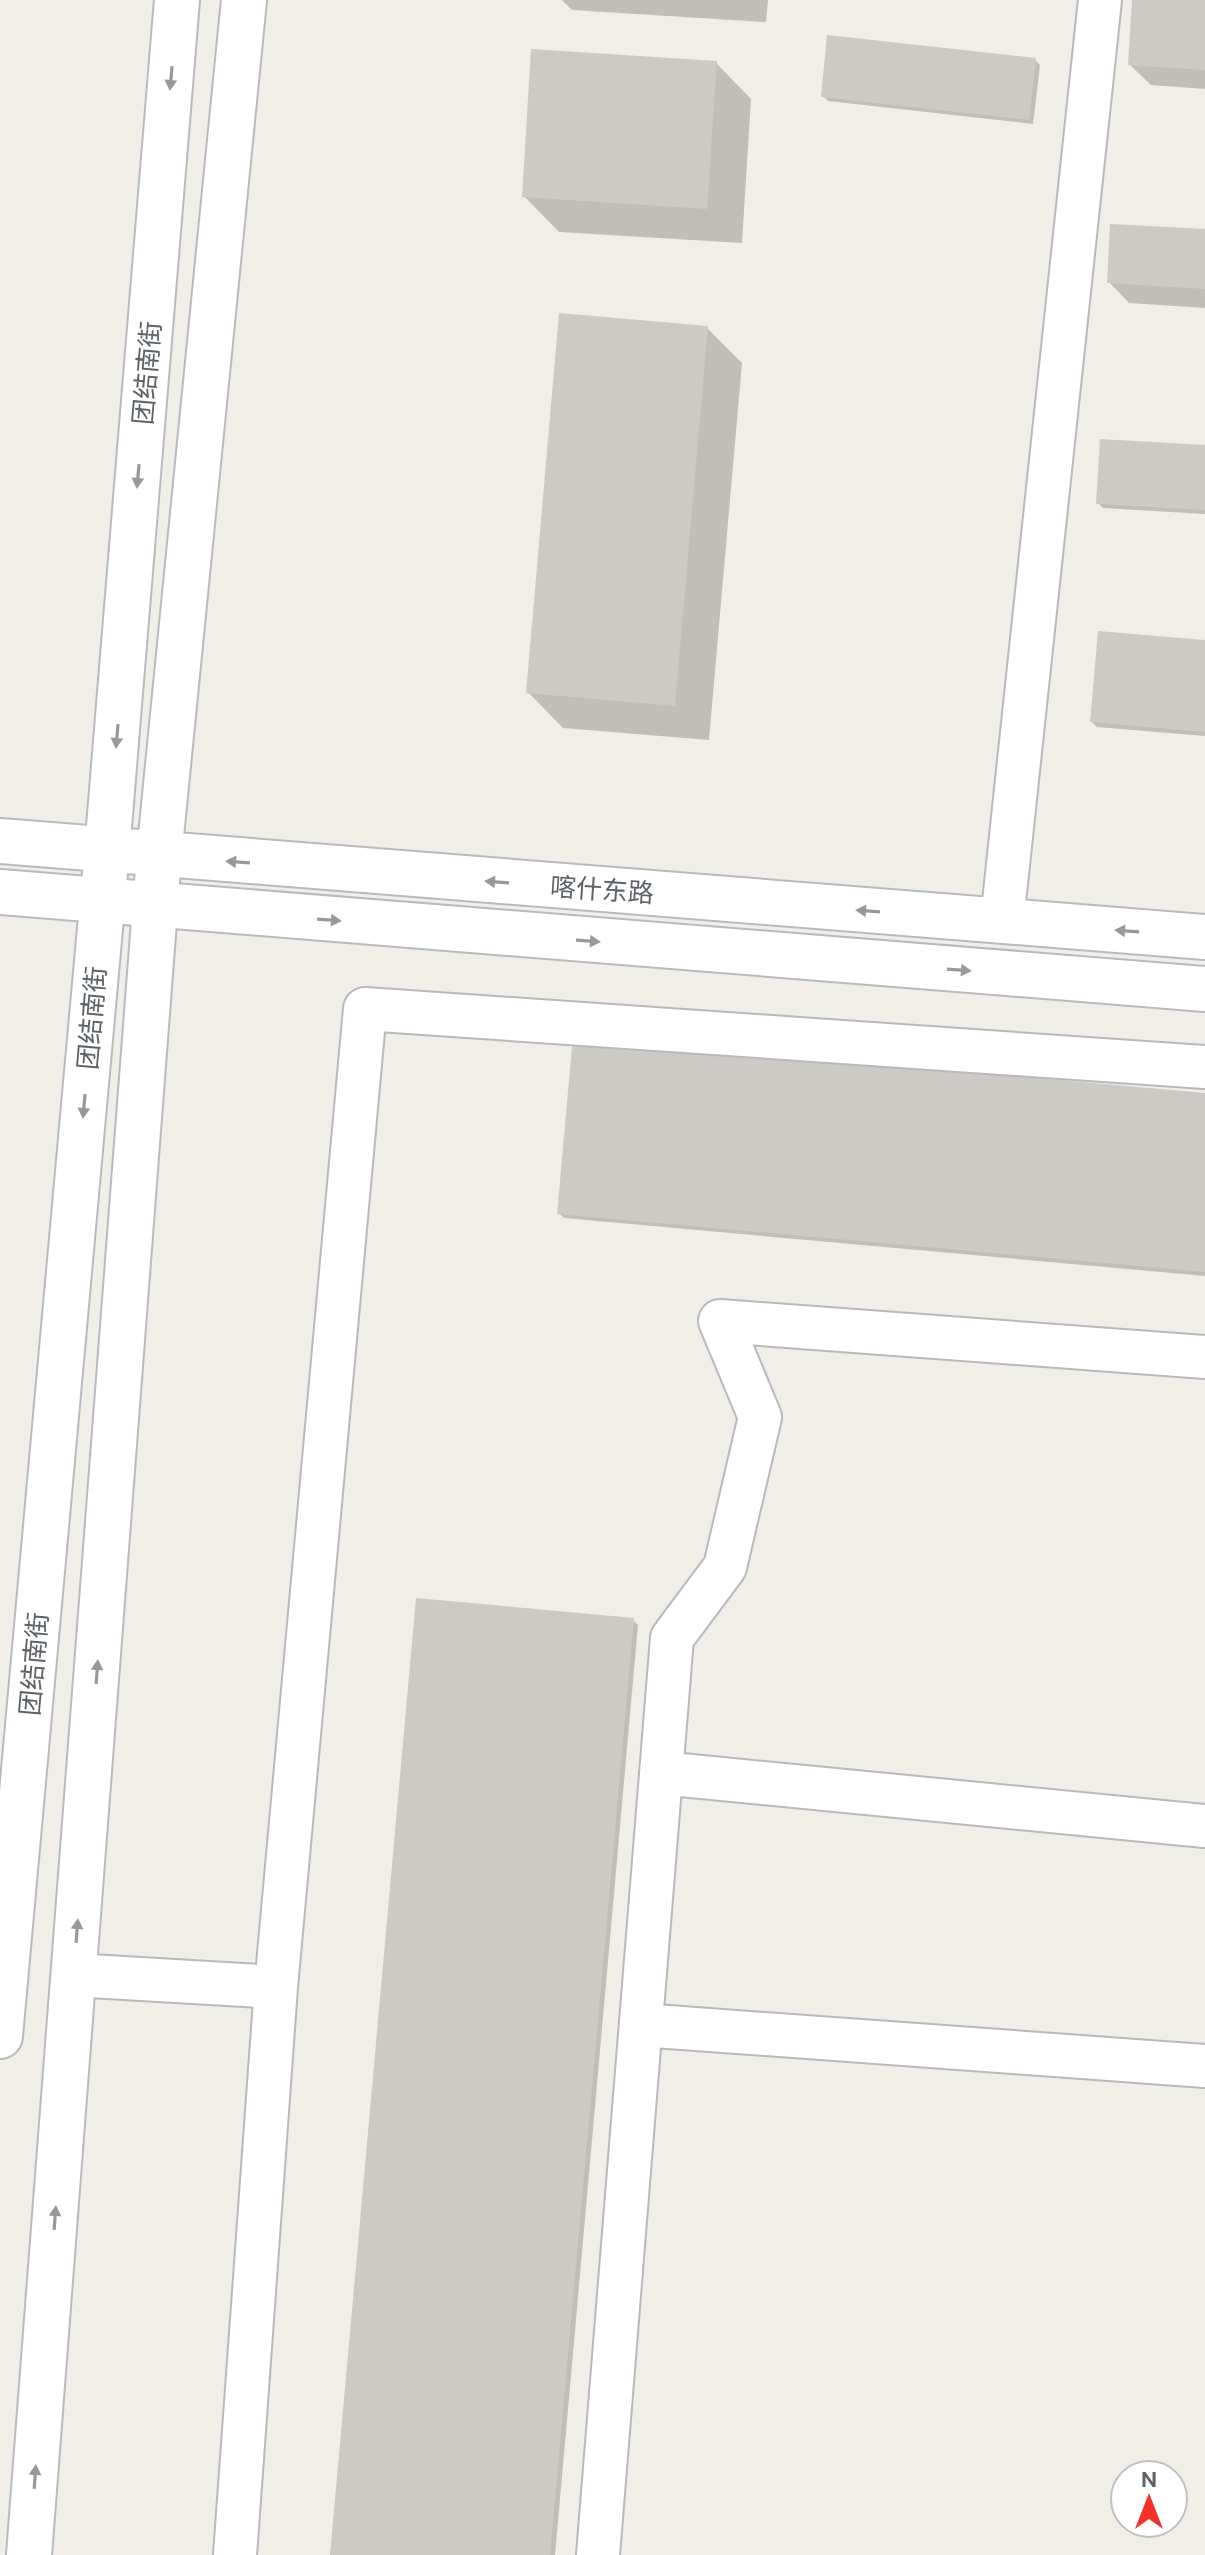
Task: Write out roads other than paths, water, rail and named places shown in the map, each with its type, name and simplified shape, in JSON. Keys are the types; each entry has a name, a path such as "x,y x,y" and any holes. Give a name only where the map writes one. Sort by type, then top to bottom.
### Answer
{"main road":[{"name":"团结南街","path":"0,2036 107,851 177,0"},
{"path":"29,2555 159,856 244,0"},
{"name":"喀什东路","path":"0,841 1205,937"},
{"name":"喀什东路","path":"0,892 156,907 1205,989"}],"street":[{"path":"1002,921 1100,0"},
{"path":"235,2555 276,1987 365,1009 1205,1067"},
{"path":"598,2555 672,1638 725,1567 760,1417 720,1321 1205,1357"},
{"path":"661,1773 1205,1826"},
{"path":"73,1975 276,1987"},
{"path":"641,2025 1205,2066"}]}
